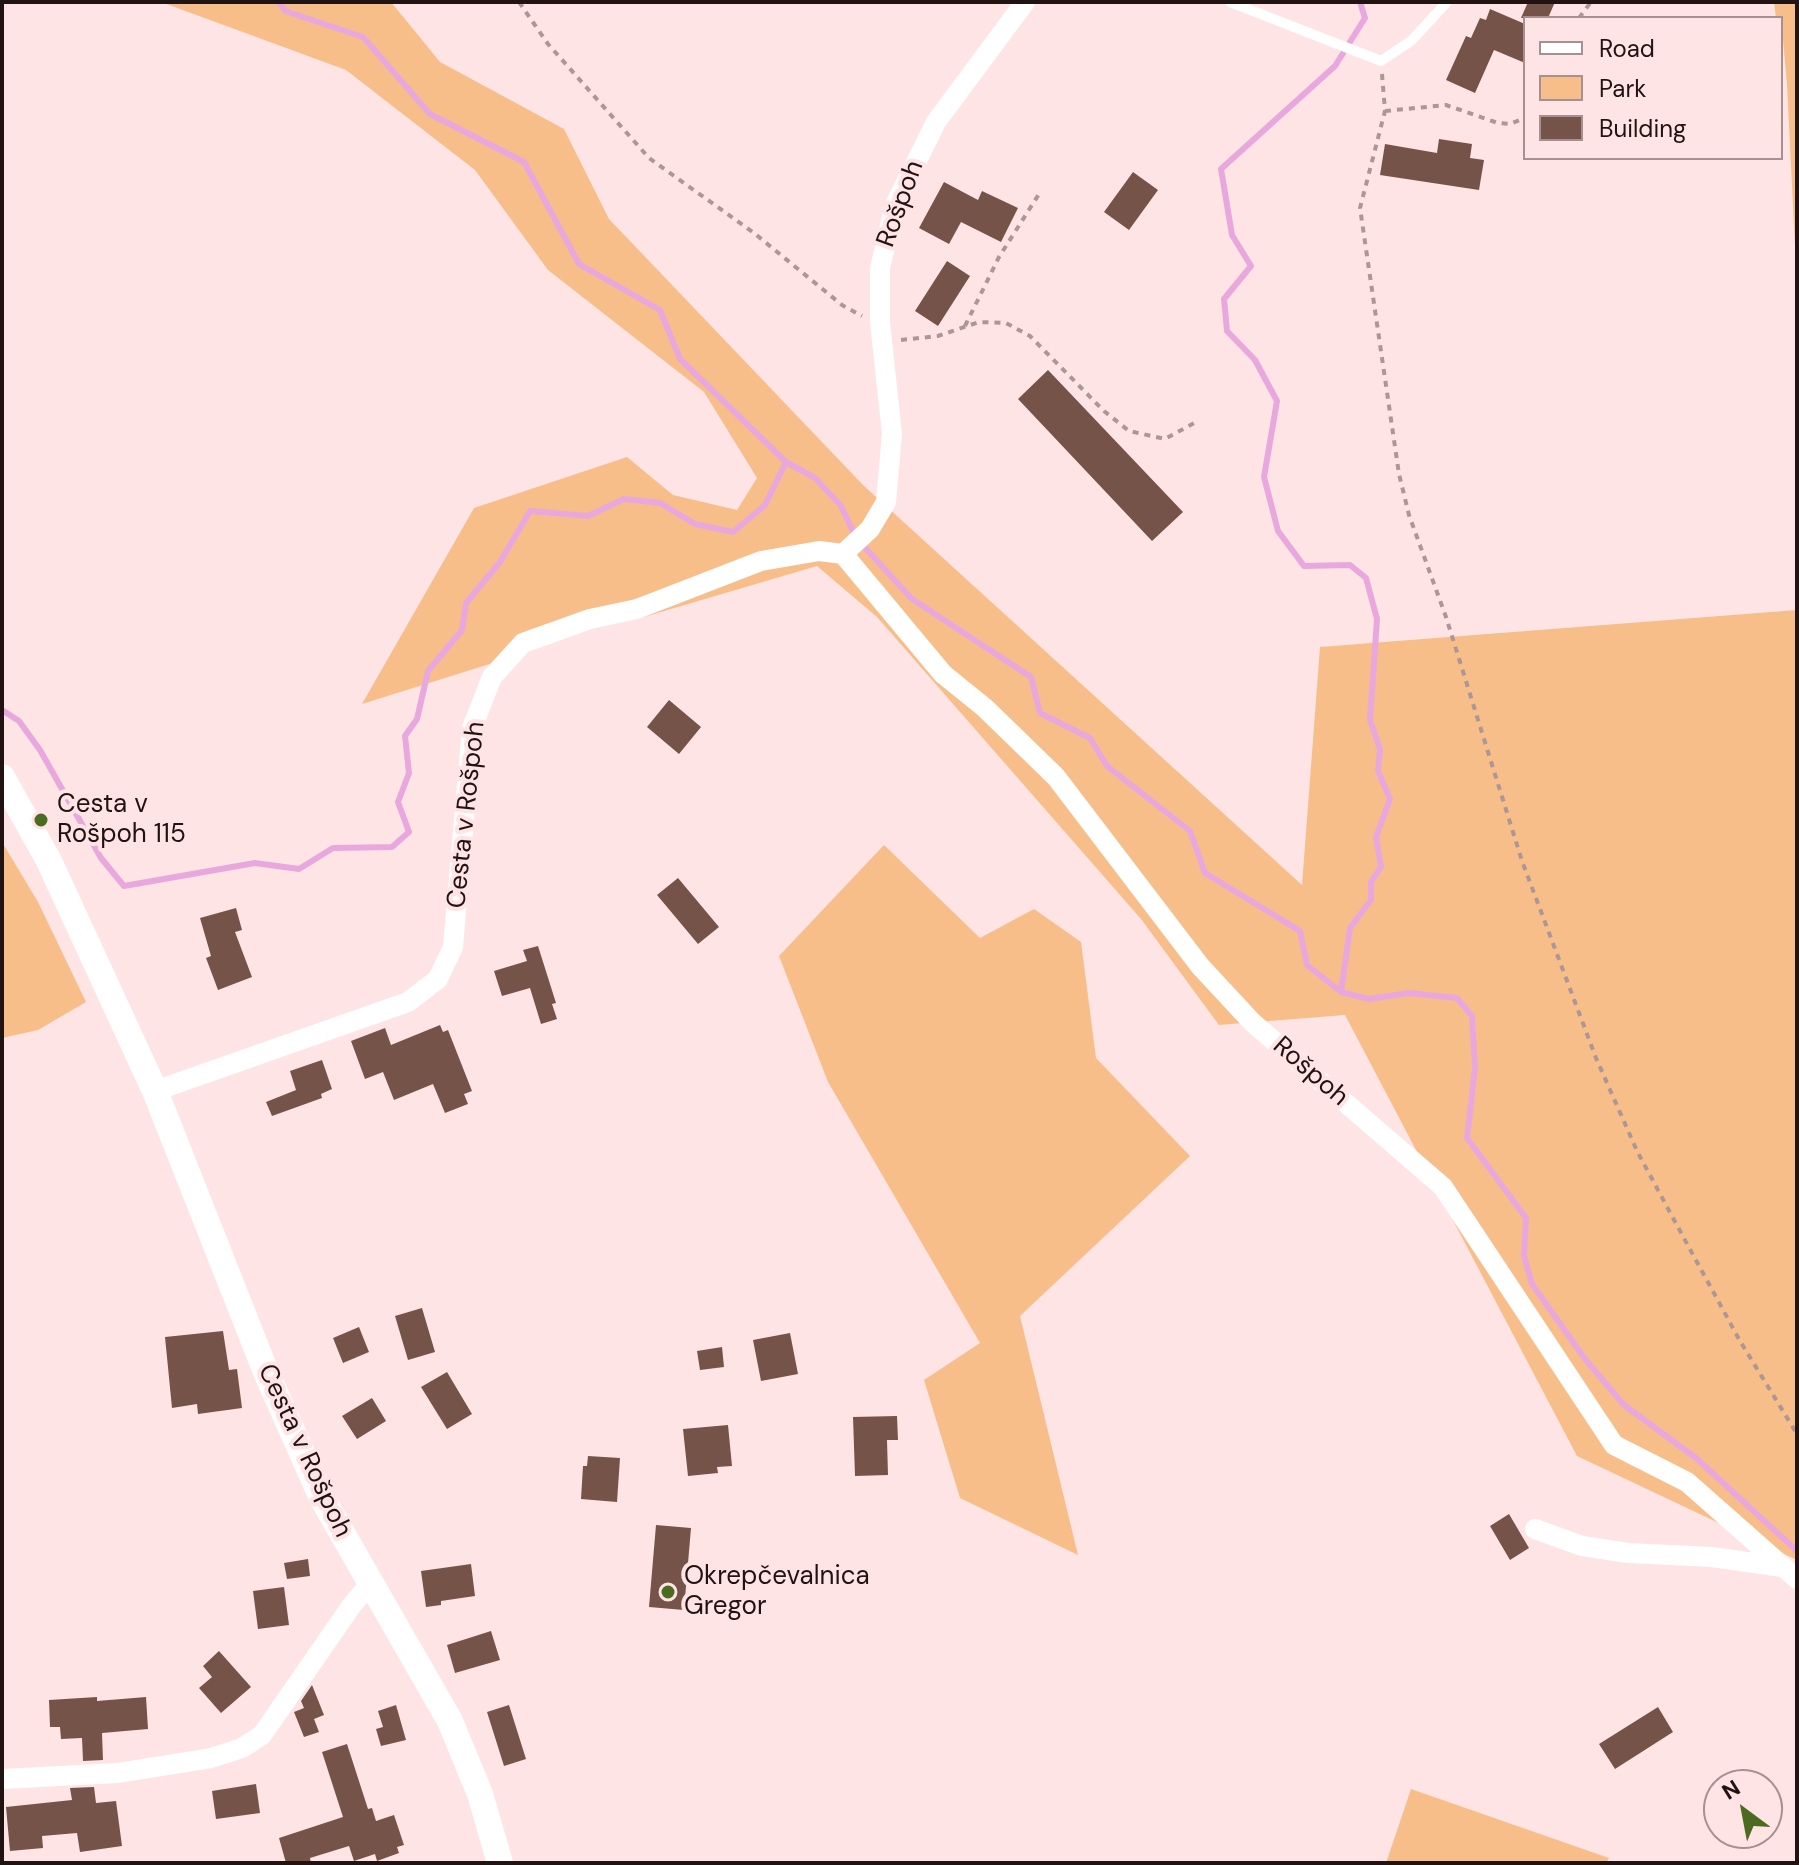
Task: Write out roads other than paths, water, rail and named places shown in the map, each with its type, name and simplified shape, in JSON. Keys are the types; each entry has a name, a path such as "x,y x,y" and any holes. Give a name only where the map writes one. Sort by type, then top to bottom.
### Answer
{"street":[{"name":"Rošpoh","path":"1025,2 936,122 911,167 885,238 880,268 880,322 892,462 886,502 870,529 848,549 943,674 985,708 1056,777 1200,966 1252,1022 1443,1187 1614,1445 1687,1482 1790,1573"},
{"name":"Cesta v Rošpoh","path":"155,1091 408,1002 438,979 453,947 455,933 472,728 492,677 523,643 590,619 637,609 761,561 848,549"},
{"name":"Cesta v Rošpoh","path":"2,777 49,861 155,1091 266,1372 322,1498 450,1721 480,1794 500,1863"},
{"path":"1535,1529 1582,1546 1628,1553 1712,1557 1790,1573"},
{"path":"2,1779 117,1773 211,1758 242,1748 262,1735 352,1605 370,1584"}],"lane":[{"path":"1230,2 1381,61 1411,41 1447,2"}],"waterway":[{"path":"279,2 285,11 363,37 430,114 524,162 579,264 660,310 680,359 786,462 815,478 841,506 856,538 912,599 1031,677 1040,713 1090,738 1107,766 1190,831 1205,873 1300,931 1307,965 1341,992 1369,999 1409,993 1457,998 1472,1016 1475,1068 1467,1138 1526,1218 1524,1256 1532,1284 1585,1359 1624,1405 1696,1458 1797,1551"},
{"path":"1341,992 1350,928 1371,900 1371,882 1381,867 1376,837 1390,799 1378,771 1380,749 1370,720 1377,619 1366,578 1350,565 1304,566 1278,531 1264,477 1277,401 1255,360 1227,331 1224,299 1251,266 1232,235 1221,169 1335,66 1365,18 1360,2"},
{"path":"2,710 19,721 40,750 101,858 124,886 255,863 299,869 333,848 392,847 409,832 398,802 409,773 405,736 417,719 428,671 462,630 466,603 500,562 530,511 588,516 624,499 660,503 695,524 733,532 765,505 786,462"}],"place":[{"name":"Cesta v Rošpoh 115","path":"41,820"},
{"name":"Okrepčevalnica Gregor","path":"668,1592"}]}
